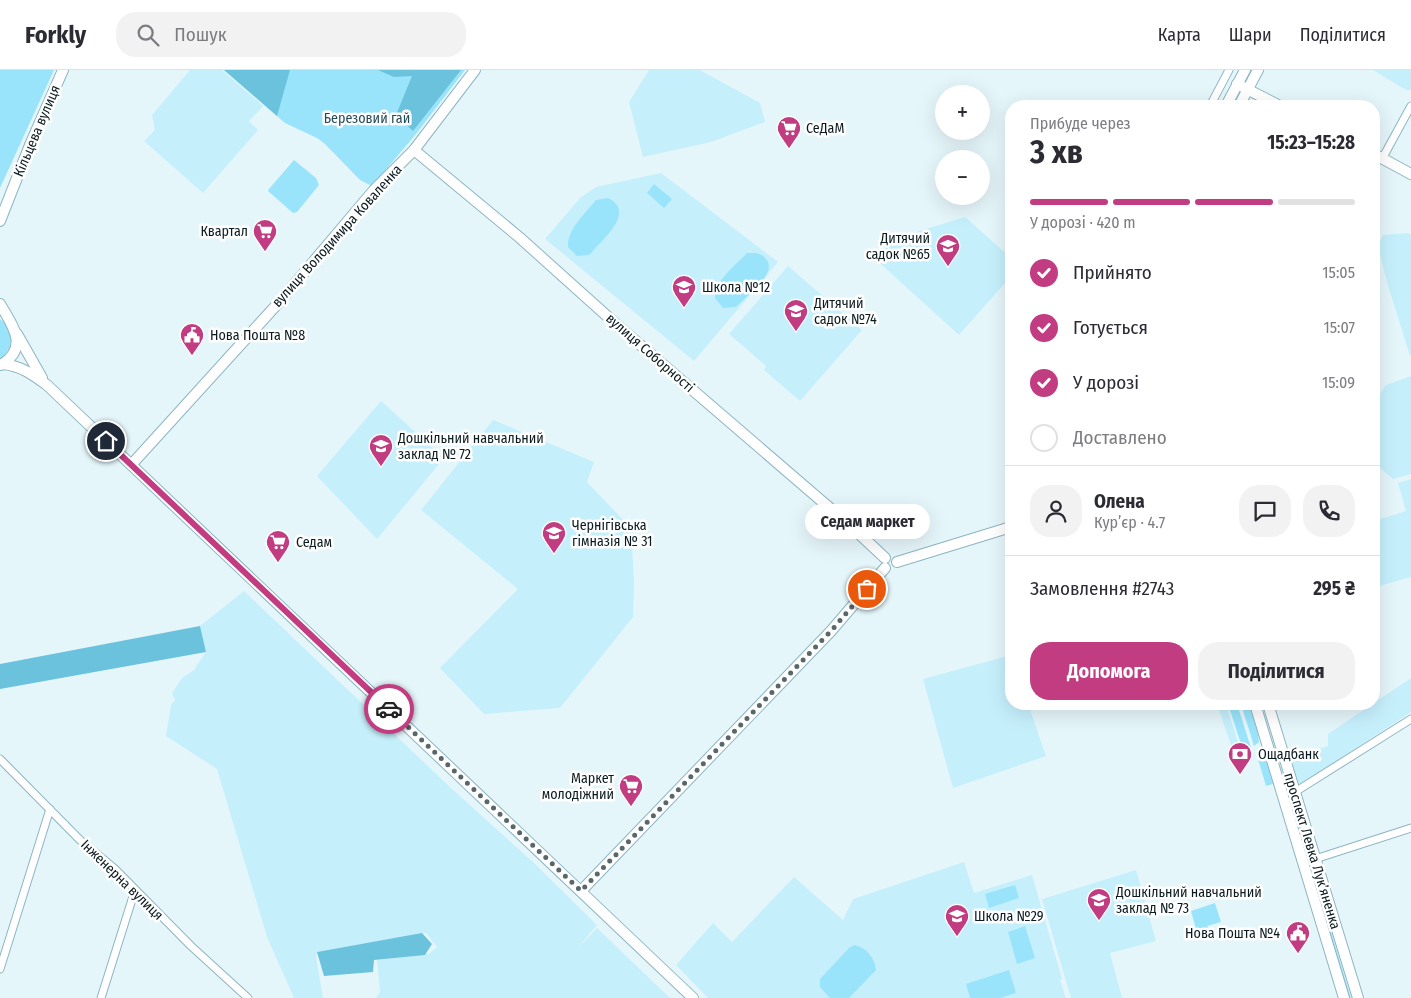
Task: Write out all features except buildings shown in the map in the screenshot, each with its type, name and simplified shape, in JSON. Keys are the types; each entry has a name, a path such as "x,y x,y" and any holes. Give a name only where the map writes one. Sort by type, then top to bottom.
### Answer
{"main road":[{"name":"Кільцева вулиця","path":"0,221 30,145 63,70"},
{"name":"вулиця Володимира Коваленка","path":"132,464 286,294 374,190 414,150 475,70"},
{"path":"1229,100 1245,70"},
{"path":"1242,100 1258,70"},
{"path":"1237,84 1269,100"},
{"name":"вулиця Соборності","path":"414,150 519,237 617,325 853,528 885,563"},
{"path":"1380,158 1411,174"},
{"path":"0,304 4,315 47,385"},
{"path":"1,364 10,358 14,350 16,333"},
{"path":"1,364 17,366 30,371 47,385 693,998"},
{"path":"581,891 831,631 885,563 889,570 893,569 897,562 1005,530"},
{"name":"проспект Левка Лукʼяненка","path":"1257,710 1344,998"},
{"name":"проспект Левка Лукʼяненка","path":"1270,710 1358,998"}],"street":[{"path":"1212,100 1221,79 1229,70"},
{"path":"1380,154 1411,106"},
{"path":"1295,792 1411,719"},
{"name":"Інженерна вулиця","path":"0,759 80,840 115,869 191,946 248,998"},
{"path":"0,969 50,808"},
{"path":"1315,860 1411,828"},
{"path":"101,998 135,890"}],"shaded area":[{"path":"190,70 222,70 263,106 249,121 258,130 203,193 144,141 155,130 152,115"},
{"path":"224,70 290,70 277,116"},
{"path":"378,70 461,70 413,131 396,115 412,76 394,77"},
{"path":"649,70 700,70 760,103 765,122 711,142 643,157 629,102"},
{"path":"1373,70 1411,70 1411,90 1406,90"},
{"name":"Школа №12","path":"661,173 778,262 694,361 545,239 581,197 596,187"},
{"name":"Дитячий садок №65","path":"965,217 1005,253 1005,283 959,335 872,256 913,233"},
{"path":"1408,233 1411,235 1410,356 1380,254 1380,242 1383,235"},
{"name":"Дитячий садок №74","path":"788,266 862,330 800,401 764,370 766,366 729,334"},
{"path":"1411,376 1411,474 1393,479 1380,468 1380,394 1386,385"},
{"name":"Дошкільний навчальний заклад № 72","path":"381,401 444,458 377,539 317,476"},
{"name":"Чернігівська гімназія № 31","path":"493,420 594,462 587,482 631,528 634,581 633,617 560,708 484,714 440,668 518,589 421,510"},
{"path":"1411,479 1411,577 1380,586 1380,519 1406,511 1398,483"},
{"path":"244,591 451,788 533,862 597,925 577,949 597,928 670,998 376,998 380,992 377,960 429,954 437,947 426,933 317,952 316,956 323,998 294,998 267,937 217,769 166,736 171,705 175,700 172,693 182,678 194,670 206,652 200,626"},
{"path":"200,626 206,652 0,689 0,664"},
{"path":"1005,657 1005,710 1030,710 1046,756 953,788 923,679"},
{"path":"1411,678 1411,712 1339,759 1340,761 1299,790 1290,757 1328,746 1328,734 1364,710 1380,710 1380,699"},
{"path":"1219,710 1228,710 1239,746 1232,748"},
{"path":"964,862 974,893 1032,875 1066,998 708,998 676,965 713,923 732,942 794,877 843,920 853,899"},
{"name":"Дошкільний навчальний заклад № 73","path":"1136,870 1156,941 1110,953 1122,998 1071,998 1042,899"},
{"path":"422,933 432,944 425,955 374,960 373,972 324,976 317,952"}],"green space":[{"path":"0,70 54,70 0,188"},
{"name":"Березовий гай","path":"224,70 465,70 416,134 372,186 360,180 317,138 285,123"},
{"path":"294,160 316,178 319,185 297,212 293,213 268,191"},
{"path":"654,184 672,199 664,208 647,193"},
{"path":"608,198 616,204 619,210 615,225 589,255 577,256 568,247 574,228 596,200"},
{"path":"747,253 757,253 765,258 769,264 765,277 738,305 723,308 715,298 718,285"},
{"path":"0,319 9,328 11,339 8,350 0,360"},
{"path":"1230,710 1239,710 1251,748 1243,750"},
{"path":"1243,710 1251,710 1259,742 1254,746"},
{"path":"1259,751 1265,755 1273,784 1266,786 1256,752"},
{"path":"1287,785 1351,998 1349,998 1284,786"},
{"path":"1015,885 1019,898 989,908 985,894"},
{"path":"1215,903 1221,922 1207,926 1209,933 1198,936 1191,911"},
{"path":"1025,926 1035,958 1017,964 1008,932"},
{"path":"855,945 870,954 876,970 849,998 830,998 820,987 820,979 850,947"},
{"path":"1009,970 1016,993 1000,998 970,998 966,984"}],"way so far":[{"path":"389,709 581,891 831,631 867,589"}],"place":[{"name":"СеДаМ","path":"789,149"},
{"name":"Квартал","path":"265,252"},
{"name":"Дитячий садок №65","path":"948,267"},
{"name":"Школа №12","path":"684,308"},
{"name":"Дитячий садок №74","path":"796,332"},
{"name":"Нова Пошта №8","path":"192,356"},
{"name":"Дошкільний навчальний заклад № 72","path":"381,467"},
{"name":"Чернігівська гімназія № 31","path":"554,554"},
{"name":"Седам","path":"278,563"},
{"name":"Седам маркет","path":"867,589"},
{"name":"Ощадбанк","path":"1240,775"},
{"name":"Маркет молодіжний","path":"631,807"},
{"name":"Дошкільний навчальний заклад № 73","path":"1099,921"},
{"name":"Школа №29","path":"957,937"},
{"name":"Нова Пошта №4","path":"1298,954"}],"route":[{"path":"106,441 389,709"}]}
